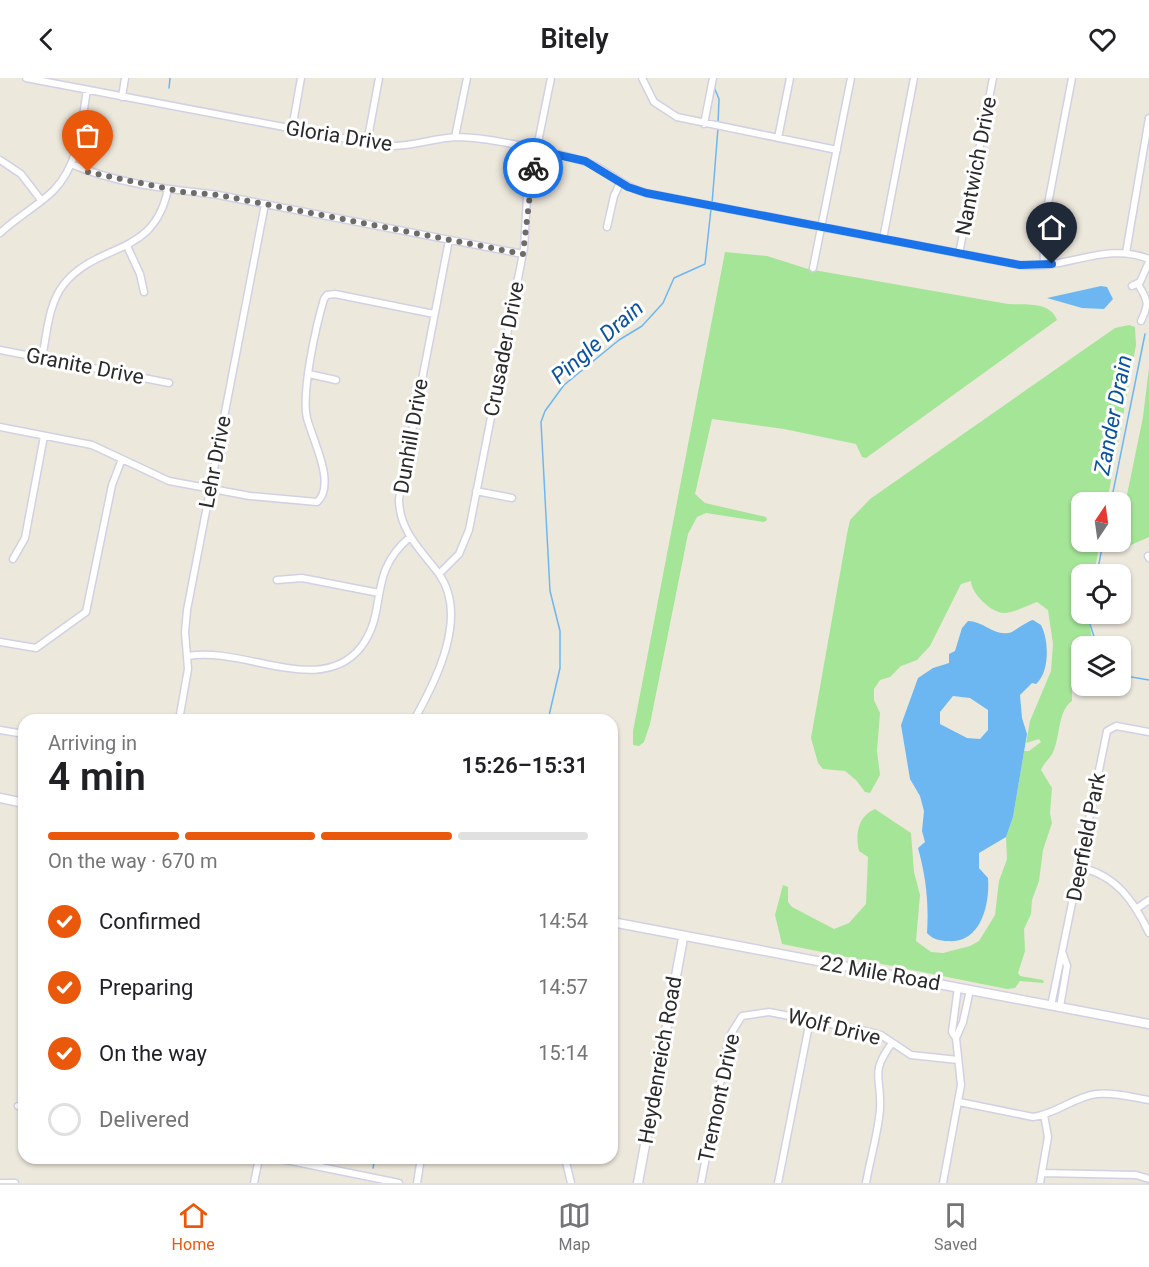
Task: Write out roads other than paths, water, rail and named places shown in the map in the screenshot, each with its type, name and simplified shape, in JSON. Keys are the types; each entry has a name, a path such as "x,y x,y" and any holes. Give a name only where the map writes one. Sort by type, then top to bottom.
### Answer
{"street":[{"name":"Gloria Drive","path":"26,78 367,144 399,147 455,137 536,150 585,161 620,183 646,193 1020,265 1044,265 1099,254 1126,253 1149,261"},
{"path":"122,97 125,78"},
{"path":"292,129 301,78"},
{"path":"367,144 380,78"},
{"path":"455,137 467,78"},
{"name":"Crusader Drive","path":"439,574 462,549 476,491 523,254 527,197 551,78"},
{"path":"642,78 651,97 670,114 704,124 837,150"},
{"path":"704,124 713,78"},
{"path":"778,138 790,78"},
{"path":"813,268 851,78"},
{"path":"883,239 914,78"},
{"name":"Nantwich Drive","path":"959,254 993,78"},
{"path":"1044,265 1043,230 1072,78"},
{"path":"0,233 60,183 71,164 78,142 87,90"},
{"path":"1126,253 1149,118"},
{"path":"0,160 21,174 41,200"},
{"path":"71,164 102,176 265,204 523,254"},
{"path":"607,226 614,196 620,183"},
{"path":"42,358 54,304 65,284 82,269 127,246 154,224 164,207 168,189"},
{"name":"Lehr Drive","path":"180,714 188,676 185,618 265,204"},
{"name":"Dunhill Drive","path":"417,714 437,677 451,616 448,593 439,574 410,537 399,511 399,491 448,240"},
{"path":"127,246 141,274 144,292"},
{"path":"1141,321 1149,308 1148,300 1135,285 1149,261"},
{"path":"0,427 92,445 162,479 258,497 313,503 319,501 323,470 306,411 309,374 323,303 327,295 336,294 434,314"},
{"name":"Granite Drive","path":"0,350 169,383"},
{"path":"309,374 336,380"},
{"path":"13,559 25,538 44,435"},
{"path":"0,642 36,648 87,609 112,485 122,459"},
{"path":"476,491 512,498"},
{"path":"188,656 221,654 309,671 322,670 342,663 358,651 369,635 390,558 410,537"},
{"path":"277,580 302,578 379,593"},
{"name":"Deerfield Park","path":"1055,1006 1079,867 1106,734 1108,729 1116,726 1149,732"},
{"path":"0,730 18,733"},
{"path":"0,798 18,802"},
{"path":"1079,867 1098,872 1119,886 1136,909 1149,933"},
{"path":"1136,909 1149,900"},
{"name":"22 Mile Road","path":"618,923 683,938 1149,1024"},
{"name":"Heydenreich Road","path":"638,1183 683,938"},
{"path":"943,1183 961,1085 956,1038 952,1032 958,987"},
{"path":"956,1038 963,1022 970,990"},
{"name":"Wolf Drive","path":"742,1016 769,1012 875,1033 911,1055 958,1060"},
{"name":"Tremont Drive","path":"701,1183 729,1037 742,1016"},
{"path":"778,1183 810,1020"},
{"path":"952,1020 963,1022"},
{"path":"866,1183 880,1107 876,1075 883,1054 892,1043"},
{"path":"959,1102 1025,1117 1044,1116 1094,1094 1109,1093 1149,1100"},
{"path":"1040,1183 1048,1137 1044,1116"},
{"path":"254,1183 258,1164"},
{"path":"305,1164 399,1183"},
{"path":"417,1183 420,1164"},
{"path":"566,1164 571,1183"},
{"path":"1042,1173 1123,1175 1149,1179"},
{"path":"1121,1183 1123,1175"},
{"path":"0,1182 15,1183"}],"water":[{"path":"1101,286 1107,287 1113,299 1104,309 1082,308 1047,298"},
{"path":"1033,620 1041,625 1044,631 1047,656 1041,679 1036,684 1032,683 1020,695 1022,718 1027,734 1013,817 1006,837 979,853 979,868 988,878 988,888 985,910 976,929 959,940 936,939 927,933 926,890 918,848 925,842 922,831 924,811 920,796 910,779 901,725 918,678 933,668 949,663 949,654 955,651 962,628 968,621 1002,633 1010,633","holes":["953,696 970,698 988,710 988,730 980,739 967,738 940,724 940,712"]}],"waterway":[{"path":"169,88 170,78"},
{"name":"Pingle Drain","path":"714,87 719,99 718,124"},
{"name":"Pingle Drain","path":"712,204 718,128"},
{"name":"Pingle Drain","path":"549,714 560,668 560,631 550,591 541,422 545,411 564,385 619,340 642,326 663,303 674,278 705,264 711,209"},
{"name":"Zander Drain","path":"1113,492 1145,334"},
{"name":"Zander Drain","path":"1099,564 1101,552"},
{"name":"Zander Drain","path":"1090,624 1094,636"},
{"name":"Zander Drain","path":"1131,677 1149,680"},
{"name":"Pingle Drain","path":"373,1168 374,1164"}]}
